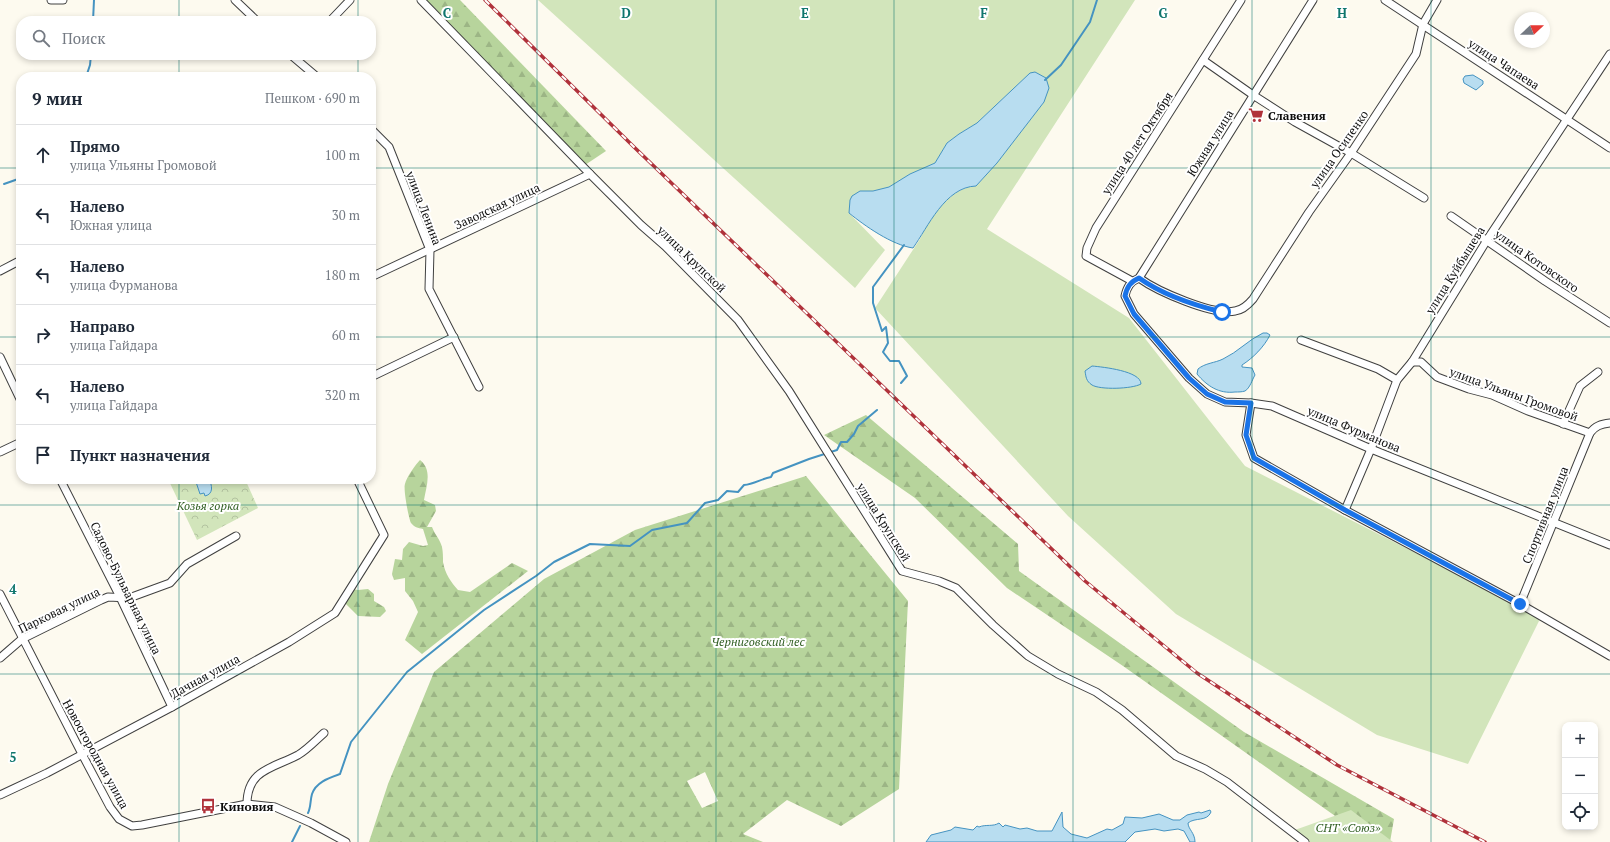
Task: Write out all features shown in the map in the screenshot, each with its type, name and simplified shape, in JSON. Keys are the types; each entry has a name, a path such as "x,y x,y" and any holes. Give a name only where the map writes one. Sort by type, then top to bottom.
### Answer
{"street":[{"path":"50,0 63,0"},
{"path":"235,0 252,16"},
{"path":"335,16 350,0"},
{"name":"улица Крупской","path":"421,0 590,174 641,225 665,246 738,320 789,391 902,571 939,581 956,588 993,625 1028,656 1058,674 1096,692 1122,710 1176,756 1205,769 1227,782 1305,842"},
{"name":"улица 40 лет Октября","path":"1136,279 1086,256 1087,248 1096,228 1242,0"},
{"name":"Южная улица","path":"1125,296 1127,286 1136,279 1313,0"},
{"name":"улица Чапаева","path":"1385,0 1610,148"},
{"name":"улица Осипенко","path":"1136,279 1170,295 1222,312 1236,311 1247,305 1253,299 1309,212 1416,54 1423,24 1437,0"},
{"name":"улица Куйбышева","path":"1345,510 1371,449 1397,380 1412,362 1487,240 1610,54"},
{"path":"299,60 312,72"},
{"path":"1203,60 1295,122 1351,152 1424,198"},
{"name":"улица Ленина","path":"376,134 389,147 430,250 429,289 480,387"},
{"name":"Заводская улица","path":"376,275 590,174"},
{"name":"улица Котовского","path":"1451,216 1610,324"},
{"path":"0,271 16,263"},
{"name":"улица Фурманова","path":"1125,296 1134,314 1189,378 1207,394 1225,402 1251,403 1272,406 1371,449 1552,523 1610,545"},
{"path":"376,375 454,337"},
{"path":"1301,340 1378,369 1397,380"},
{"path":"0,357 16,391"},
{"name":"улица Ульяны Громовой","path":"1412,362 1421,362 1437,377 1469,389 1492,395 1528,411 1590,433 1594,428 1610,423"},
{"path":"1563,424 1580,386 1598,372"},
{"path":"1251,403 1246,435 1254,458 1345,510 1520,604 1610,656"},
{"name":"Спортивная улица","path":"1520,604 1590,433"},
{"path":"0,452 16,444"},
{"name":"Садово-Бульварная улица","path":"63,484 120,597 172,707"},
{"name":"Дачная улица","path":"0,795 47,773 172,707 289,642 335,613 384,535 359,484"},
{"name":"Парковая улица","path":"0,658 22,639 104,598 129,598 170,583 187,564 236,536"},
{"name":"Новоогородная улица","path":"0,594 110,807 119,819 132,826 142,825 247,804 275,807 311,823 346,842"},
{"path":"247,804 247,797 252,780 265,770 300,754 324,733"}],"green space":[{"path":"423,0 460,0 606,151 585,165"},
{"path":"538,0 1135,0 987,229 1129,318 1245,466 1541,617 1468,764 1377,735 1176,614 1068,516 875,308 920,239 929,222 942,205 958,192 976,186 997,163 1044,102 1030,73 977,123 947,143 935,163 910,174 889,187 873,191 860,191 850,201 849,213 885,250 855,288"},
{"path":"866,415 1018,544 1019,571 1244,732 1394,819 1390,842 1372,842 1123,666 1007,588 915,498 824,435"},
{"path":"420,460 424,464 428,474 424,500 435,505 436,511 427,527 432,527 440,542 445,570 458,590 470,592 512,563 528,571 422,654 405,640 418,612 413,601 405,591 405,578 394,580 392,574 395,559 402,560 403,549 409,542 423,546 428,545 423,529 416,527 411,523 405,492 407,478"},
{"name":"Черниговский лес","path":"806,476 908,601 899,789 841,826 787,800 743,834 763,842 369,842 388,784 434,672 544,579 635,530","holes":["705,772 718,801 702,808 687,781"]},
{"name":"Козья горка","path":"170,484 247,484 258,508 197,540"},
{"path":"353,589 368,589 374,594 374,601 384,607 386,611 380,617 358,616 345,603"},
{"name":"СНТ «Союз»","path":"1351,810 1393,842 1298,842 1292,831"}],"water":[{"path":"1035,72 1046,78 1049,88 1044,102 997,163 976,186 965,188 955,193 946,201 931,219 913,248 888,239 863,224 849,213 850,200 852,196 860,191 873,191 889,187 910,174 935,163 947,143 977,123 1030,73"},
{"path":"1473,75 1483,81 1483,84 1476,90 1464,83 1463,79 1465,76"},
{"path":"1263,333 1270,335 1265,344 1242,365 1242,367 1252,368 1255,375 1247,390 1240,392 1224,392 1209,385 1197,374 1198,369 1201,367 1228,356"},
{"path":"1092,366 1121,370 1135,376 1141,384 1124,388 1096,387 1089,382 1085,371"},
{"path":"197,484 211,484 211,491 208,495 205,496 204,493 200,494"},
{"path":"1210,810 1211,812 1207,817 1188,823 1195,842 1190,842 1184,831 1178,829 1164,831 1155,829 1135,832 1125,842 926,842 931,835 951,830 955,827 973,830 977,826 994,825 999,823 1003,827 1005,825 1020,829 1027,828 1037,831 1052,831 1062,812 1063,827 1071,834 1087,838 1107,829 1112,830 1123,824 1125,817 1142,818 1159,814 1173,820 1180,820 1187,815"}],"waterway":[{"path":"93,16 94,0"},
{"path":"1045,80 1061,65 1090,22 1097,0"},
{"path":"88,72 90,60"},
{"path":"4,184 16,180"},
{"path":"901,383 907,376 899,361 890,361 883,352 888,343 886,327 882,331 873,303 873,287 904,245"},
{"path":"308,813 314,790 323,781 340,774 351,742 407,672 484,610 536,576 554,562 590,544 630,546 652,530 687,523 705,503 718,500 727,491 738,492 744,485 771,477 773,473 837,450 841,442 847,442 854,434 858,426 877,410"},
{"path":"292,842 300,826"}],"railway":[{"path":"485,0 634,147 1085,581 1197,673 1337,765 1485,842"}],"place":[{"name":"Славения","path":"1256,115"},
{"name":"Киновия","path":"208,806"}],"route":[{"path":"1222,312 1170,295 1139,278 1132,281 1127,286 1125,296 1134,314 1189,378 1207,394 1225,402 1251,403 1246,435 1254,458 1345,510 1520,604"}]}
